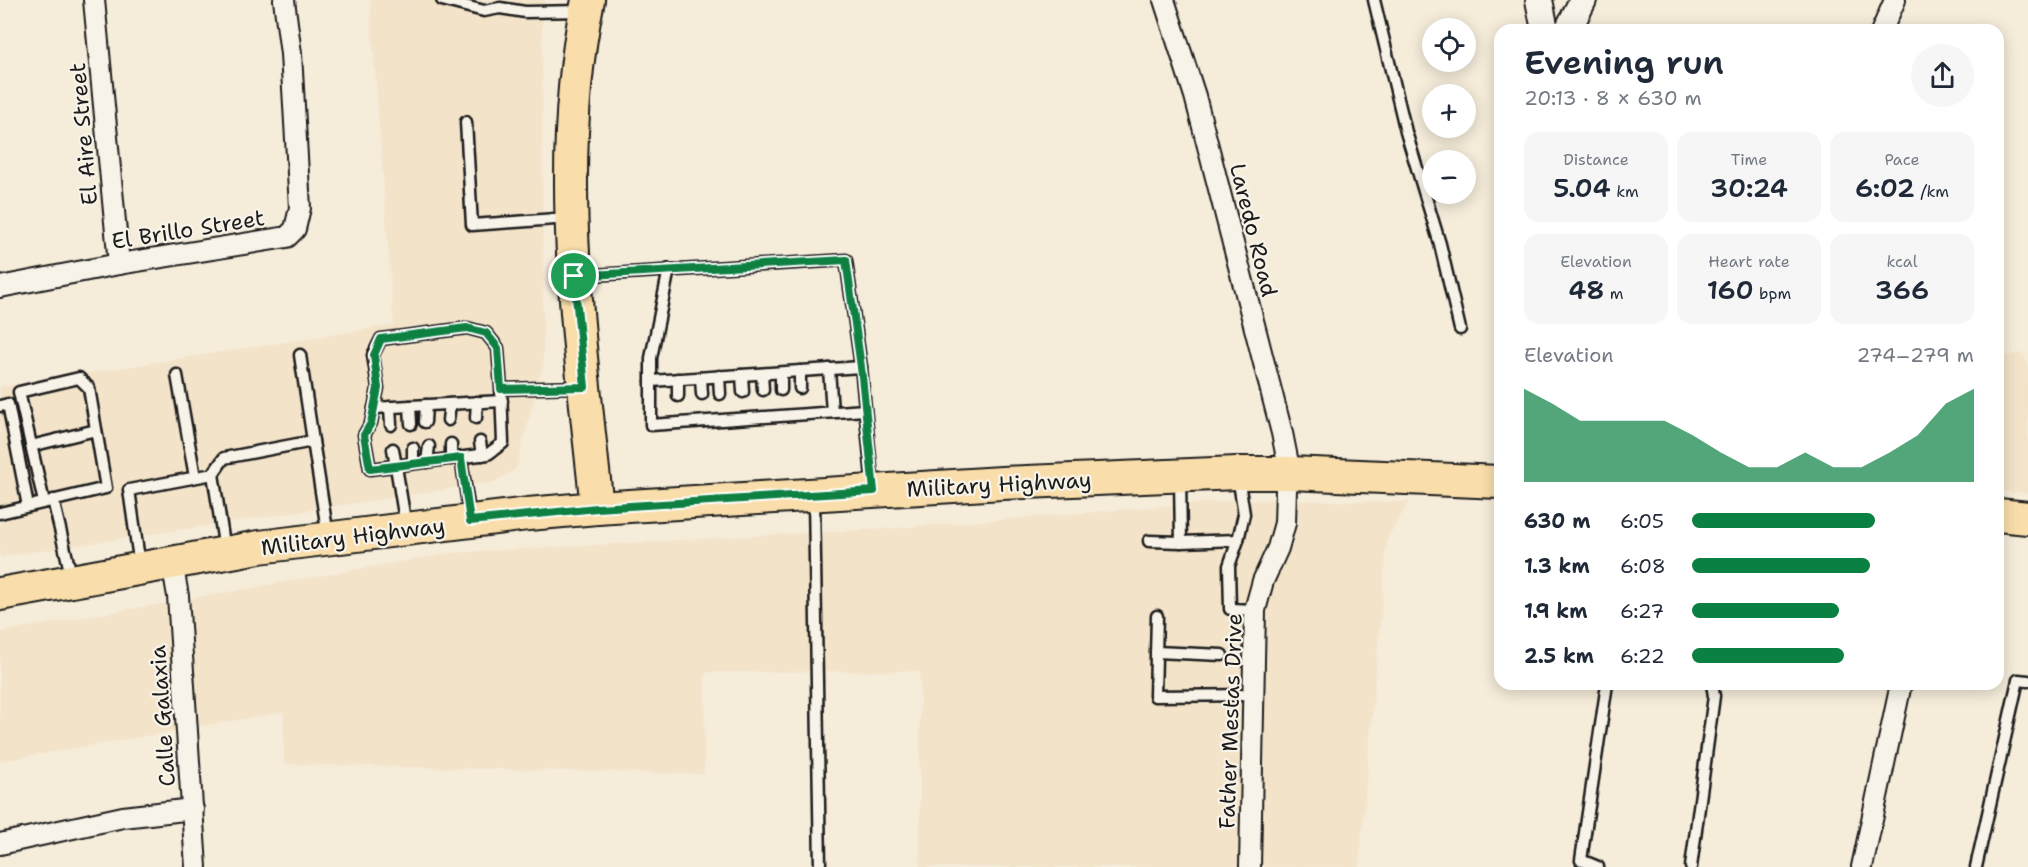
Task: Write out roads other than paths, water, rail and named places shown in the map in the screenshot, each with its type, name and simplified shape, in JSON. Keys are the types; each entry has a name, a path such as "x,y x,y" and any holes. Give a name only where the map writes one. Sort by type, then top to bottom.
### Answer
{"main road":[{"path":"587,6 580,37 572,146 572,218 574,276 597,508"},
{"name":"Military Highway","path":"0,594 141,567 328,538 597,508 1179,474 1290,473 1494,482"},
{"path":"2004,516 2028,518"}],"street":[{"name":"El Aire Street","path":"94,0 119,264"},
{"name":"El Brillo Street","path":"0,287 119,264 278,239 286,237 296,229 300,208 299,178 291,54 284,0"},
{"name":"Laredo Road","path":"1164,0 1195,96 1282,433 1290,473"},
{"path":"1539,0 1544,24"},
{"path":"1571,24 1583,0"},
{"path":"1885,24 1895,0"},
{"name":"Father Mestas Drive","path":"1250,867 1256,610 1263,581 1286,523 1286,489 1290,473"},
{"name":"Calle Galaxia","path":"172,562 178,596 196,867"},
{"path":"1862,867 1900,690"},
{"path":"0,844 123,817 193,809"}],"lane":[{"path":"442,0 484,12 501,4 525,12 587,6"},
{"path":"1374,0 1406,132 1440,244 1460,329"},
{"path":"466,122 472,225 572,218"},
{"path":"574,276 846,260 861,367 874,491"},
{"path":"669,269 651,358 651,425 680,418 703,416 801,410 832,412 865,410"},
{"path":"467,328 486,333 498,348 502,401 503,443 488,454 370,469 364,435 371,423 378,388 374,355 381,339 467,328"},
{"path":"300,355 328,538"},
{"path":"651,381 861,367"},
{"path":"829,369 832,412"},
{"path":"800,371 800,388"},
{"path":"781,373 782,390"},
{"path":"762,374 763,390"},
{"path":"177,375 195,477"},
{"path":"742,375 743,392"},
{"path":"719,376 720,394"},
{"path":"0,513 48,501 106,488 88,388 79,378 20,392 32,446 48,501 72,580"},
{"path":"701,378 702,394"},
{"path":"678,380 678,396"},
{"path":"501,389 585,387"},
{"path":"374,408 502,401"},
{"path":"476,418 477,402"},
{"path":"0,406 8,404 28,506"},
{"path":"448,420 450,404"},
{"path":"425,422 426,405"},
{"path":"410,406 411,423"},
{"path":"390,407 391,425"},
{"path":"32,446 96,430"},
{"path":"225,553 213,474 224,458 313,441"},
{"path":"480,442 482,455"},
{"path":"451,444 470,521"},
{"path":"427,462 429,446"},
{"path":"412,448 413,464"},
{"path":"393,449 406,529"},
{"path":"1238,473 1244,513 1230,566 1230,609 1256,610"},
{"path":"141,567 129,490 213,474"},
{"path":"1179,474 1181,542"},
{"path":"814,495 820,867"},
{"path":"1149,541 1238,540"},
{"path":"1157,616 1155,696 1254,695"},
{"path":"1156,652 1222,655"},
{"path":"1976,867 2018,680 2028,681"},
{"path":"1598,867 1581,860 1606,690"},
{"path":"1691,867 1713,690"}]}
